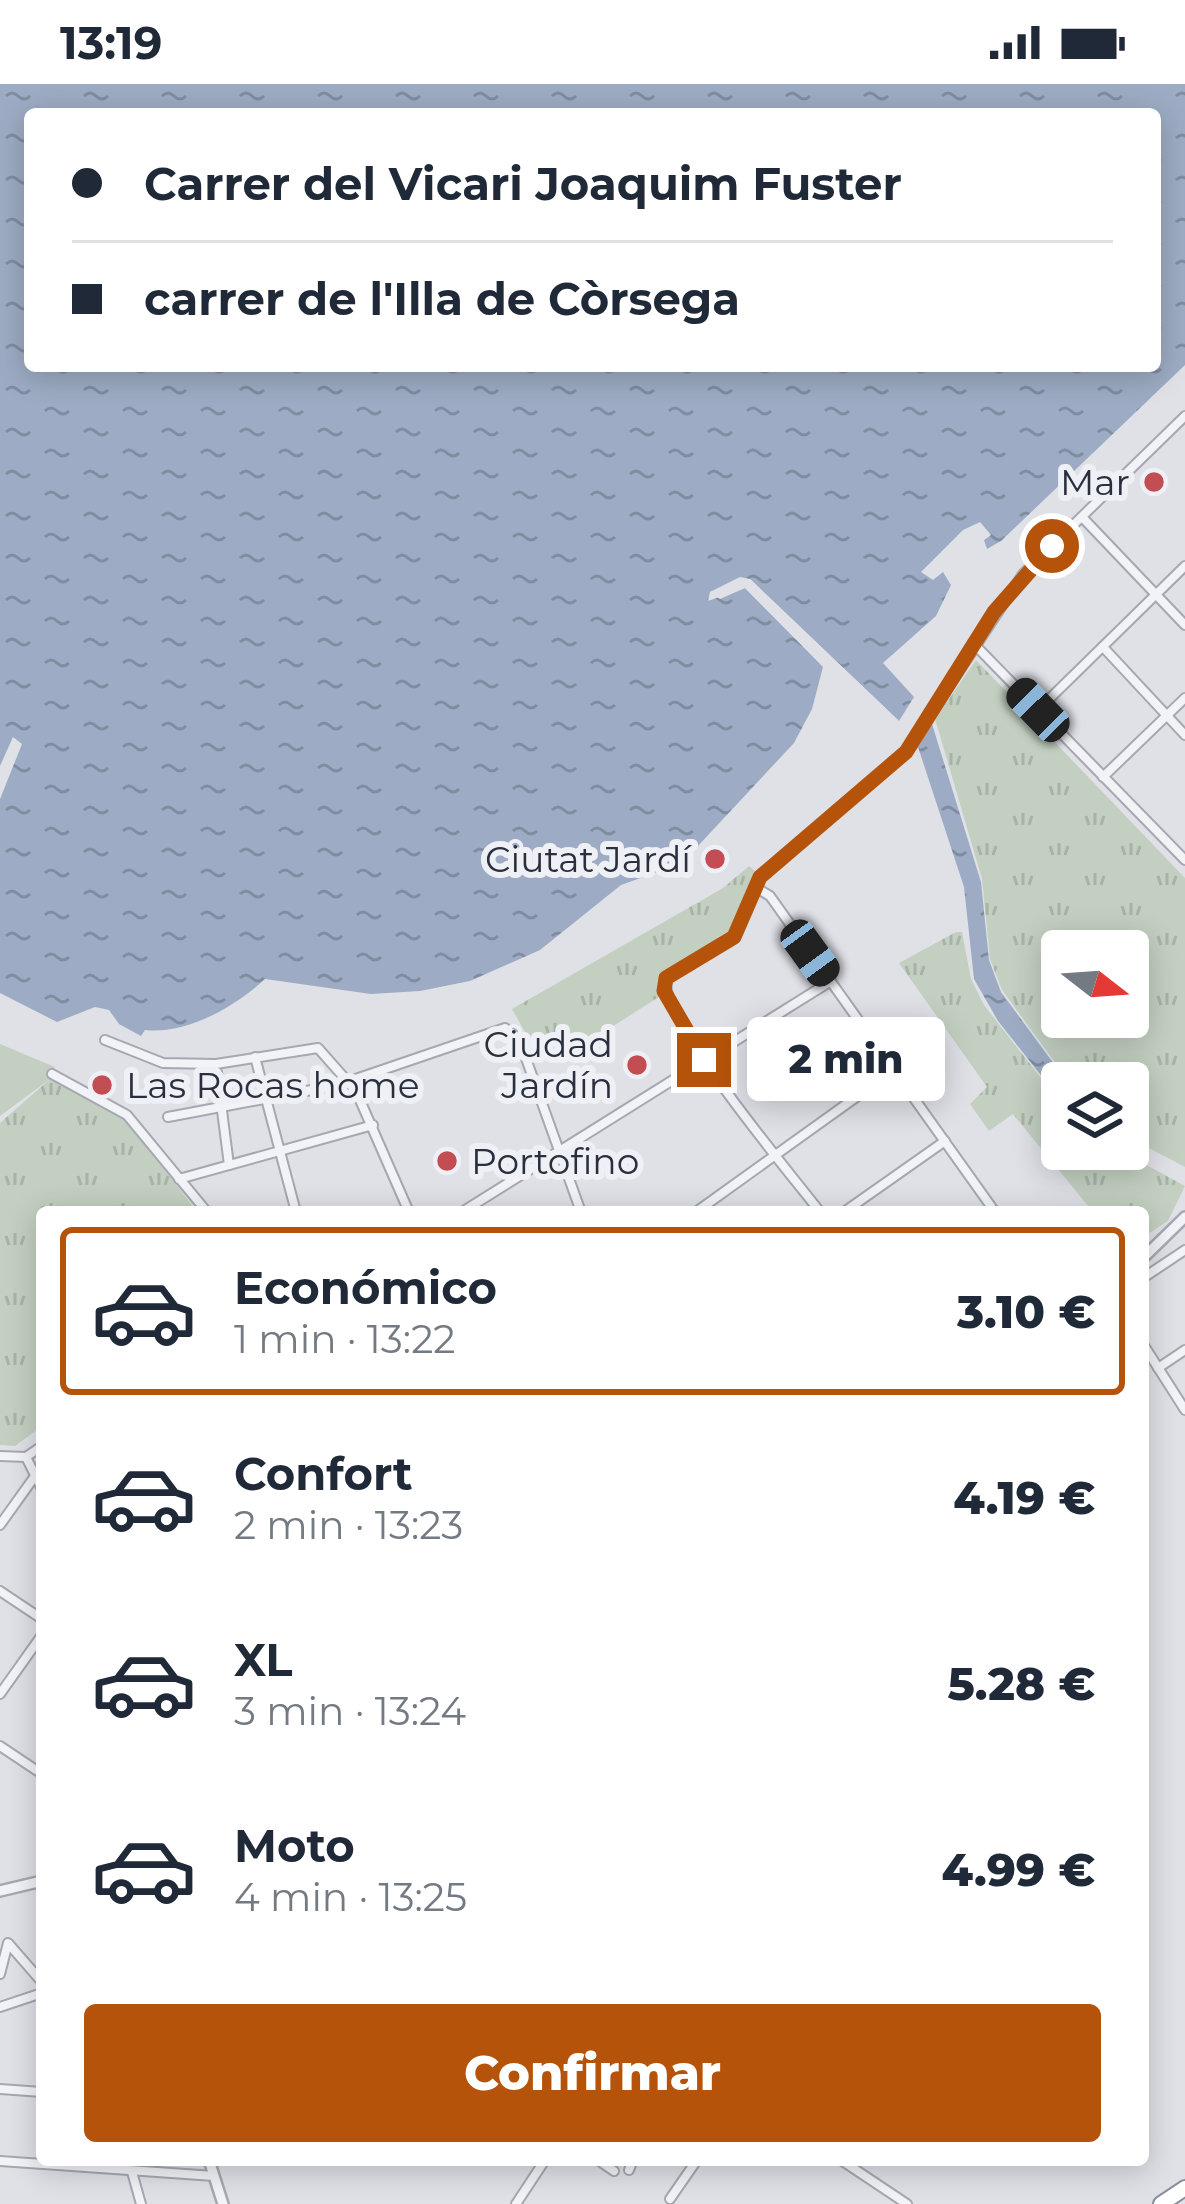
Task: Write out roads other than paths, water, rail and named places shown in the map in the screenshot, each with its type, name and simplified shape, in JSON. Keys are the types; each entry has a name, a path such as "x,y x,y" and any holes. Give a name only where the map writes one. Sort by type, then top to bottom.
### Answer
{"highway":[{"path":"1161,2204 1185,2188"}],"street":[{"path":"815,1206 704,1060 664,991 666,978 734,937 754,887 906,752 973,643 1023,574 1185,416"},
{"path":"1082,517 1185,625"},
{"path":"1038,710 1185,566"},
{"path":"973,643 1185,860"},
{"path":"1103,647 1185,735"},
{"path":"1103,777 1185,698"},
{"path":"754,887 770,896 991,1206"},
{"path":"472,1206 831,981"},
{"path":"168,1117 349,1080 505,1028 519,1039 579,1206"},
{"path":"105,1040 163,1063 208,1064 318,1048 349,1080 407,1206"},
{"path":"255,1057 294,1206"},
{"path":"705,1206 894,1070"},
{"path":"217,1072 229,1166"},
{"path":"52,1074 127,1115 202,1206"},
{"path":"179,1179 373,1125"},
{"path":"853,1206 945,1141"},
{"path":"1149,1252 1185,1217"},
{"path":"1149,1274 1185,1250"},
{"path":"1158,1368 1185,1350"},
{"path":"1149,1354 1185,1410"},
{"path":"0,1456 26,1457 36,1450"},
{"path":"0,1525 4,1511 35,1476 26,1457"},
{"path":"0,1591 36,1615"},
{"path":"0,1694 36,1643"},
{"path":"0,1746 36,1770"},
{"path":"0,1892 36,1883"},
{"path":"0,1974 4,1942"},
{"path":"4,1942 36,1976"},
{"path":"0,2007 36,1995"},
{"path":"0,2089 36,2092"},
{"path":"0,2161 36,2162"},
{"path":"105,2166 214,2176"},
{"path":"211,2166 223,2204"},
{"path":"516,2204 541,2166"},
{"path":"607,2166 614,2171"},
{"path":"670,2199 693,2166"},
{"path":"850,2166 908,2204"},
{"path":"132,2172 141,2204"}],"water":[{"path":"0,84 1185,84 1185,365 1001,541 987,549 984,540 991,535 980,522 963,530 921,572 933,580 943,572 951,585 936,616 883,663 914,697 899,721 750,579 710,592 720,599 745,588 823,667 812,709 794,743 696,848 660,871 621,885 540,950 470,981 420,991 371,994 265,979 210,1016 177,1028 145,1030 141,1036 119,1024 109,1010 95,1007 57,1022 0,993 0,799 22,744 13,737 0,766"},
{"path":"932,724 981,882 989,960 1001,992 1053,1062 1041,1062 1041,1075 998,1021 974,979 964,887 918,747"}],"place":[{"name":"Mar","path":"1154,482"},
{"name":"Ciutat Jardí","path":"715,859"},
{"name":"Ciudad Jardín","path":"637,1065"},
{"name":"Las Rocas home","path":"102,1085"},
{"name":"Portofino","path":"447,1161"}]}
